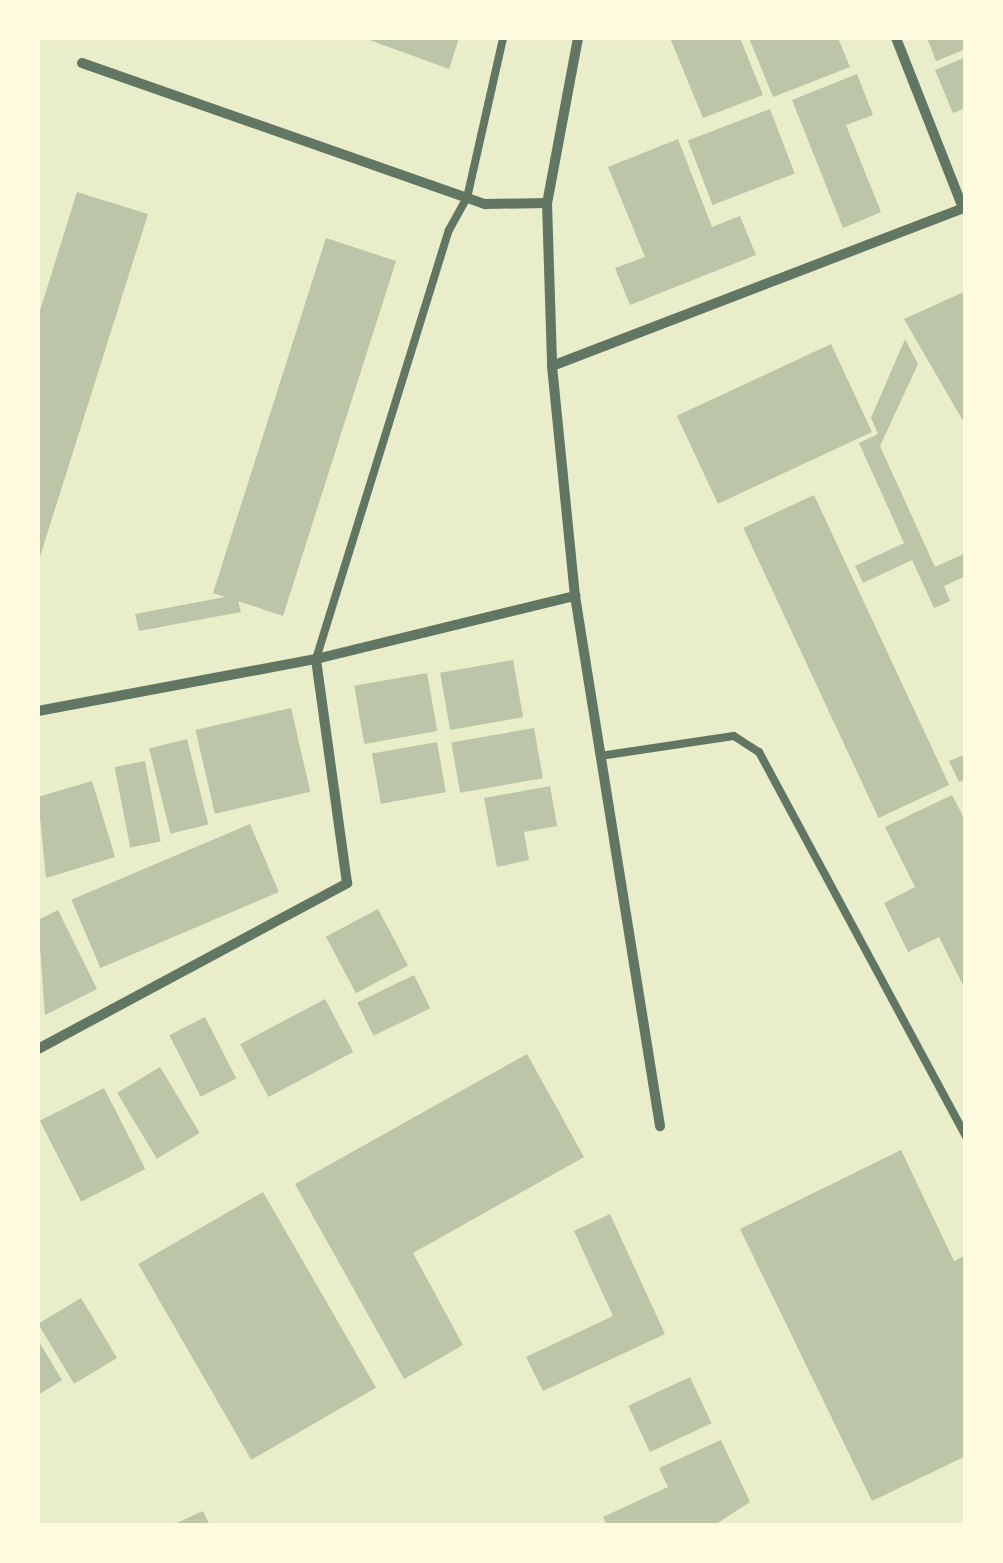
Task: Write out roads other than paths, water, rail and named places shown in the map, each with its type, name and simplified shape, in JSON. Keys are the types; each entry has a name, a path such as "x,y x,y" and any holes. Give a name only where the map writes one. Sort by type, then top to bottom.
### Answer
{"street":[{"path":"578,38 547,204 552,366 575,596 660,1126"},
{"path":"552,366 963,208 896,38"},
{"path":"82,63 467,198 547,204"},
{"path":"38,711 316,659 575,596"},
{"path":"38,1049 348,883 316,659"}],"lane":[{"path":"316,659 449,230 467,198 502,38"},
{"path":"600,756 734,736 759,752 966,1137"}]}
